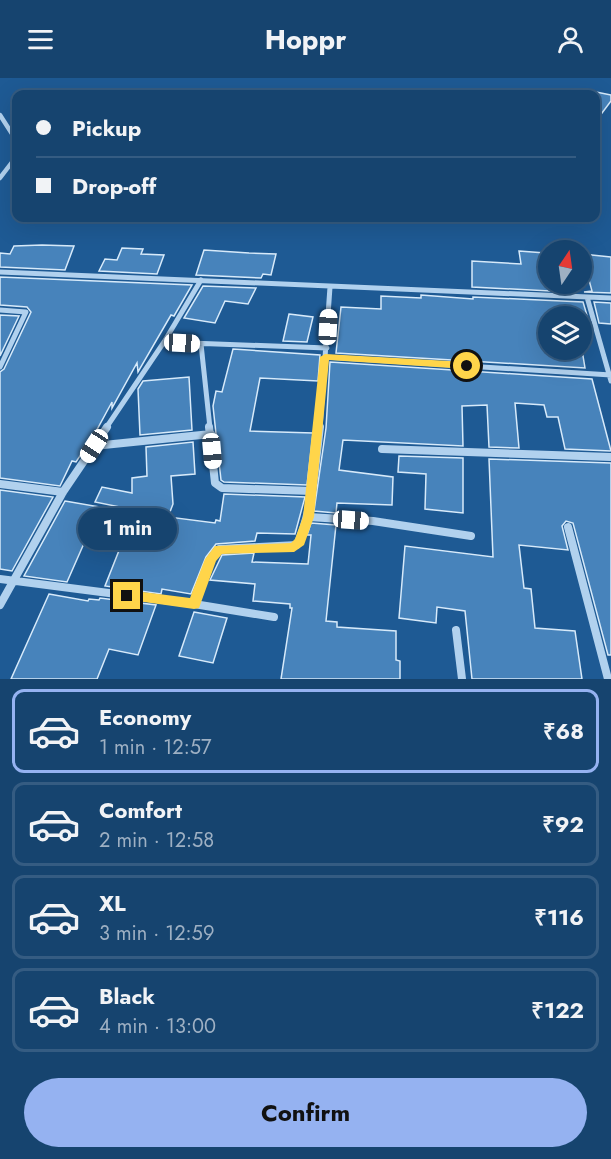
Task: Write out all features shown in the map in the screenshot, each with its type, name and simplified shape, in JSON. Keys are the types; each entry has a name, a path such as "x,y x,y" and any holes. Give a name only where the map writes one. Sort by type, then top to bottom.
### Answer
{"street":[{"path":"0,115 12,134"},
{"path":"0,178 12,162"},
{"path":"0,272 611,298"},
{"path":"0,604 63,492 164,342 201,280"},
{"path":"194,604 211,559 219,549 294,547 300,542 309,517 327,348 330,287"},
{"path":"325,357 610,377 586,297"},
{"path":"0,310 26,312 0,367"},
{"path":"164,342 327,348"},
{"path":"201,344 215,483 218,486 312,491"},
{"path":"94,446 211,434"},
{"path":"382,449 611,457"},
{"path":"0,484 63,492"},
{"path":"309,517 373,521 471,536"},
{"path":"568,527 608,679"},
{"path":"0,579 194,604 273,617"},
{"path":"456,630 462,679"}],"building":[{"path":"600,93 611,95 611,101 600,116"},
{"path":"14,246 74,246 65,270 0,267 0,253 10,254"},
{"path":"122,248 143,249 141,254 164,255 157,274 99,271 105,259 117,260"},
{"path":"204,250 276,254 271,275 263,274 261,278 196,275"},
{"path":"519,251 538,252 538,290 472,287 472,261 521,264"},
{"path":"592,255 611,257 611,293 592,292"},
{"path":"0,277 192,285 174,316 171,315 138,372 137,363 112,408 112,402 76,462 72,461 60,486 0,478 0,372 4,369 31,312 27,307 0,305"},
{"path":"203,286 256,288 248,304 225,301 215,323 184,318"},
{"path":"421,295 583,302 584,306 538,306 538,360 584,360 585,368 336,353 341,307 381,309 381,296 421,298"},
{"path":"594,302 611,303 611,324 599,323"},
{"path":"289,314 313,317 307,342 283,341"},
{"path":"0,315 19,316 0,356"},
{"path":"233,349 320,355 318,381 260,378 250,431 313,433 307,485 224,482 221,480 213,406 216,391 222,392"},
{"path":"330,362 592,379 611,451 565,449 558,417 547,417 544,405 515,403 519,448 489,447 487,405 462,406 463,446 343,440 339,470 393,477 392,505 337,503 336,513 314,511 326,428"},
{"path":"189,377 192,430 140,435 138,389 143,381"},
{"path":"193,442 195,474 171,476 173,504 168,517 215,523 216,520 220,521 224,494 305,497 295,534 257,533 255,541 216,544 206,557 191,594 162,589 161,594 105,586 135,510 95,502 102,487 132,493 132,478 147,476 146,447"},
{"path":"399,456 463,458 463,513 425,509 426,474 398,472"},
{"path":"489,459 611,463 611,655 608,655 573,523 566,521 562,526 568,550 519,545 524,588 531,589 535,628 575,631 582,679 472,679 465,611 437,607 436,623 399,618 405,546 493,557"},
{"path":"0,490 53,497 12,571 0,569"},
{"path":"65,501 100,507 67,582 24,576"},
{"path":"311,523 336,525 326,621 337,622 337,627 396,631 396,660 400,661 400,679 281,679 292,608 290,604 253,601 255,584 210,580 222,555 254,553 252,562 308,564 311,535 307,535"},
{"path":"49,594 88,601 100,598 156,605 138,655 109,649 97,679 11,679"},
{"path":"194,612 227,618 213,663 179,656"}],"route":[{"path":"127,596 194,604 211,559 219,549 294,547 300,542 309,517 325,357 467,366"}]}
